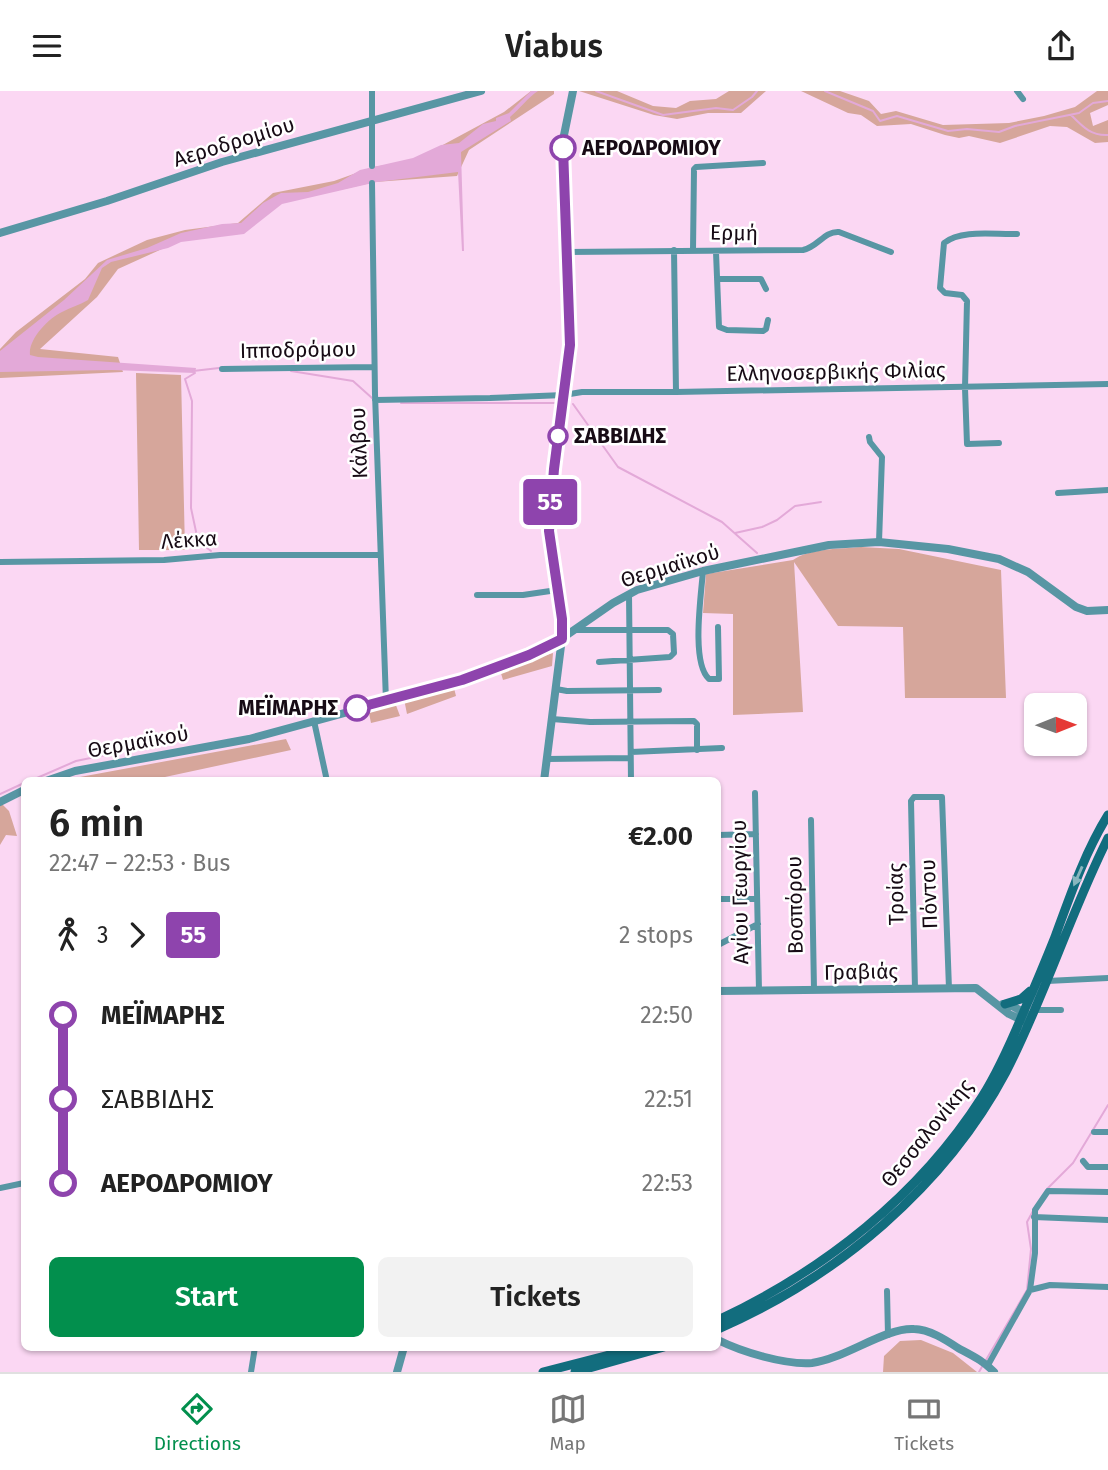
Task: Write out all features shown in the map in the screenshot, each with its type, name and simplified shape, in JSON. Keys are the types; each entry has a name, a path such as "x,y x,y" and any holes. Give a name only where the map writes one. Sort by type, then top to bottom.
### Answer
{"main road":[{"name":"Θεσσαλονίκης","path":"721,1328 763,1309 815,1278 866,1239 912,1196 945,1160 985,1108 1028,1016 1035,984 1080,872 1108,815"},
{"name":"Θεσσαλονίκης","path":"721,1320 762,1299 863,1231 929,1165 978,1102 1028,1016 1047,981 1108,838"},
{"path":"1002,1004 1021,999 1035,984"},
{"path":"543,1372 624,1351"},
{"path":"575,1372 650,1351"}],"street":[{"path":"372,91 372,166"},
{"name":"Αεροδρομίου","path":"0,233 212,166 481,91"},
{"path":"545,777 562,639 549,531 570,345 563,140 573,91"},
{"path":"1017,91 1023,99"},
{"path":"693,250 694,169 763,163"},
{"name":"Κάλβου","path":"372,183 374,367 386,701"},
{"name":"Ερμή","path":"568,253 803,250 815,246 833,232 891,252"},
{"path":"999,443 967,444 967,301 962,295 945,293 940,288 944,243 958,235 1017,234"},
{"path":"674,250 676,393"},
{"path":"716,252 719,327 727,330 762,331 766,329 768,320"},
{"path":"717,279 761,279 766,289"},
{"name":"Ιπποδρόμου","path":"222,369 374,367"},
{"name":"Ελληνοσερβικής Φιλίας","path":"375,400 564,395 582,392 676,393 1108,384"},
{"path":"869,437 881,457 879,541"},
{"path":"1058,493 1108,489"},
{"name":"Θερμαϊκού","path":"58,777 75,771 249,739 462,680 529,655 562,639 629,594 703,571 829,545 879,541 948,549 999,559 1028,572 1076,607 1087,611 1108,610"},
{"name":"Λέκκα","path":"0,562 164,560 220,555 380,555"},
{"path":"703,571 700,664 709,679 719,678 718,627"},
{"path":"477,595 523,595 557,590"},
{"path":"629,594 631,777"},
{"path":"575,630 668,630 674,637 674,653 670,657 599,662"},
{"path":"556,689 659,689"},
{"path":"552,719 590,722 696,722 697,750"},
{"path":"314,721 326,777"},
{"path":"547,759 722,748"},
{"path":"0,802 21,792"},
{"name":"Αγίου Γεωργίου","path":"755,793 759,991"},
{"name":"Πόντου","path":"911,799 943,798 949,989"},
{"name":"Τροίας","path":"911,799 915,989"},
{"name":"Βοσπόρου","path":"811,820 814,991"},
{"path":"721,835 756,834"},
{"path":"721,899 757,899"},
{"path":"721,943 758,924"},
{"path":"1047,981 1108,978"},
{"name":"Γραβιάς","path":"721,991 976,988 1028,1016"},
{"path":"1028,1016 1061,1010"},
{"path":"1094,1132 1108,1132"},
{"path":"1083,1161 1088,1167 1108,1167"},
{"path":"0,1188 21,1184"},
{"path":"721,1342 771,1357 809,1363 833,1358 908,1329 923,1330 947,1341 991,1368 1030,1290 1037,1205 1048,1191 1108,1192"},
{"path":"1034,1217 1108,1220"},
{"path":"1030,1290 1050,1285 1108,1287"},
{"path":"887,1291 888,1335"},
{"path":"251,1372 254,1351"},
{"path":"397,1372 403,1351"}],"shaded area":[{"path":"531,91 554,91 554,94 469,150 457,176 375,182 281,203 238,234 184,239 118,269 97,297 40,349 118,357 123,372 0,378 0,349 16,332 85,279 98,263 147,240 185,230 238,223 273,193 334,181 373,167 413,161 504,112"},
{"path":"531,91 538,91 510,117 511,121 461,152 464,251 458,172 377,182 282,204 244,234 181,242 168,248 111,262 102,268 88,300 51,319 40,330 30,349 30,355 38,357 196,368 195,373 112,370 0,372 0,351 64,300 107,260 147,248 181,233 222,224 241,223 263,203 281,193 308,192 338,183 360,170 413,158 441,145 459,143 483,124 496,121 496,118 509,113"},
{"path":"579,91 617,91 653,106 676,108 690,101 716,99 729,91 766,91 741,113 708,113 677,119 654,115"},
{"path":"801,91 840,91 869,101 881,114 896,111 943,125 1009,123 1044,116 1075,107 1097,91 1108,91 1108,105 1090,113 1093,126 1108,120 1108,142 1095,143 1067,127 1050,126 1000,143 969,136 959,138 911,124 877,126 861,115 848,113"},
{"path":"136,373 181,375 185,550 139,550"},
{"path":"861,547 899,549 1001,570 1006,698 905,698 903,627 838,626 794,562 803,712 733,715 733,614 703,613 706,574 793,560 817,551"},
{"path":"553,653 552,666 503,680 500,670"},
{"path":"453,684 456,696 407,714 404,699"},
{"path":"394,700 400,716 371,723 368,708"},
{"path":"286,739 291,750 165,777 80,777"},
{"path":"0,805 9,811 17,836 6,835 0,845"},
{"path":"921,1340 953,1353 977,1372 883,1372 884,1356 900,1341"}],"waterway":[{"path":"596,91 663,115 716,108 733,110 757,91"},
{"path":"825,91 873,111 880,121 897,116 948,131 967,129 999,132 1015,126 1079,113 1093,103 1108,101"},
{"path":"1071,115 1092,132 1108,135"},
{"path":"193,371 219,368"},
{"path":"291,371 353,381 372,398"},
{"path":"195,373 185,379 192,401 191,508 198,541 211,551"},
{"path":"401,403 554,403"},
{"path":"573,404 618,467 722,522 757,553"},
{"path":"735,533 762,527 777,520 795,506 821,502"},
{"path":"39,777 76,761 110,754"},
{"path":"0,794 21,784"},
{"path":"1047,1189 1073,1163 1108,1105"},
{"path":"986,1360 1027,1290 1031,1249 1027,1222 1033,1211"},
{"path":"979,1372 983,1365"}],"bus line":[{"name":"55","path":"357,708 462,680 551,646 562,639 562,619 549,531 550,503 570,345 563,148"}],"place":[{"name":"ΑΕΡΟΔΡΟΜΙΟΥ","path":"563,148"},
{"name":"ΣΑΒΒΙΔΗΣ","path":"558,436"},
{"name":"ΜΕΪΜΑΡΗΣ","path":"357,708"}]}
